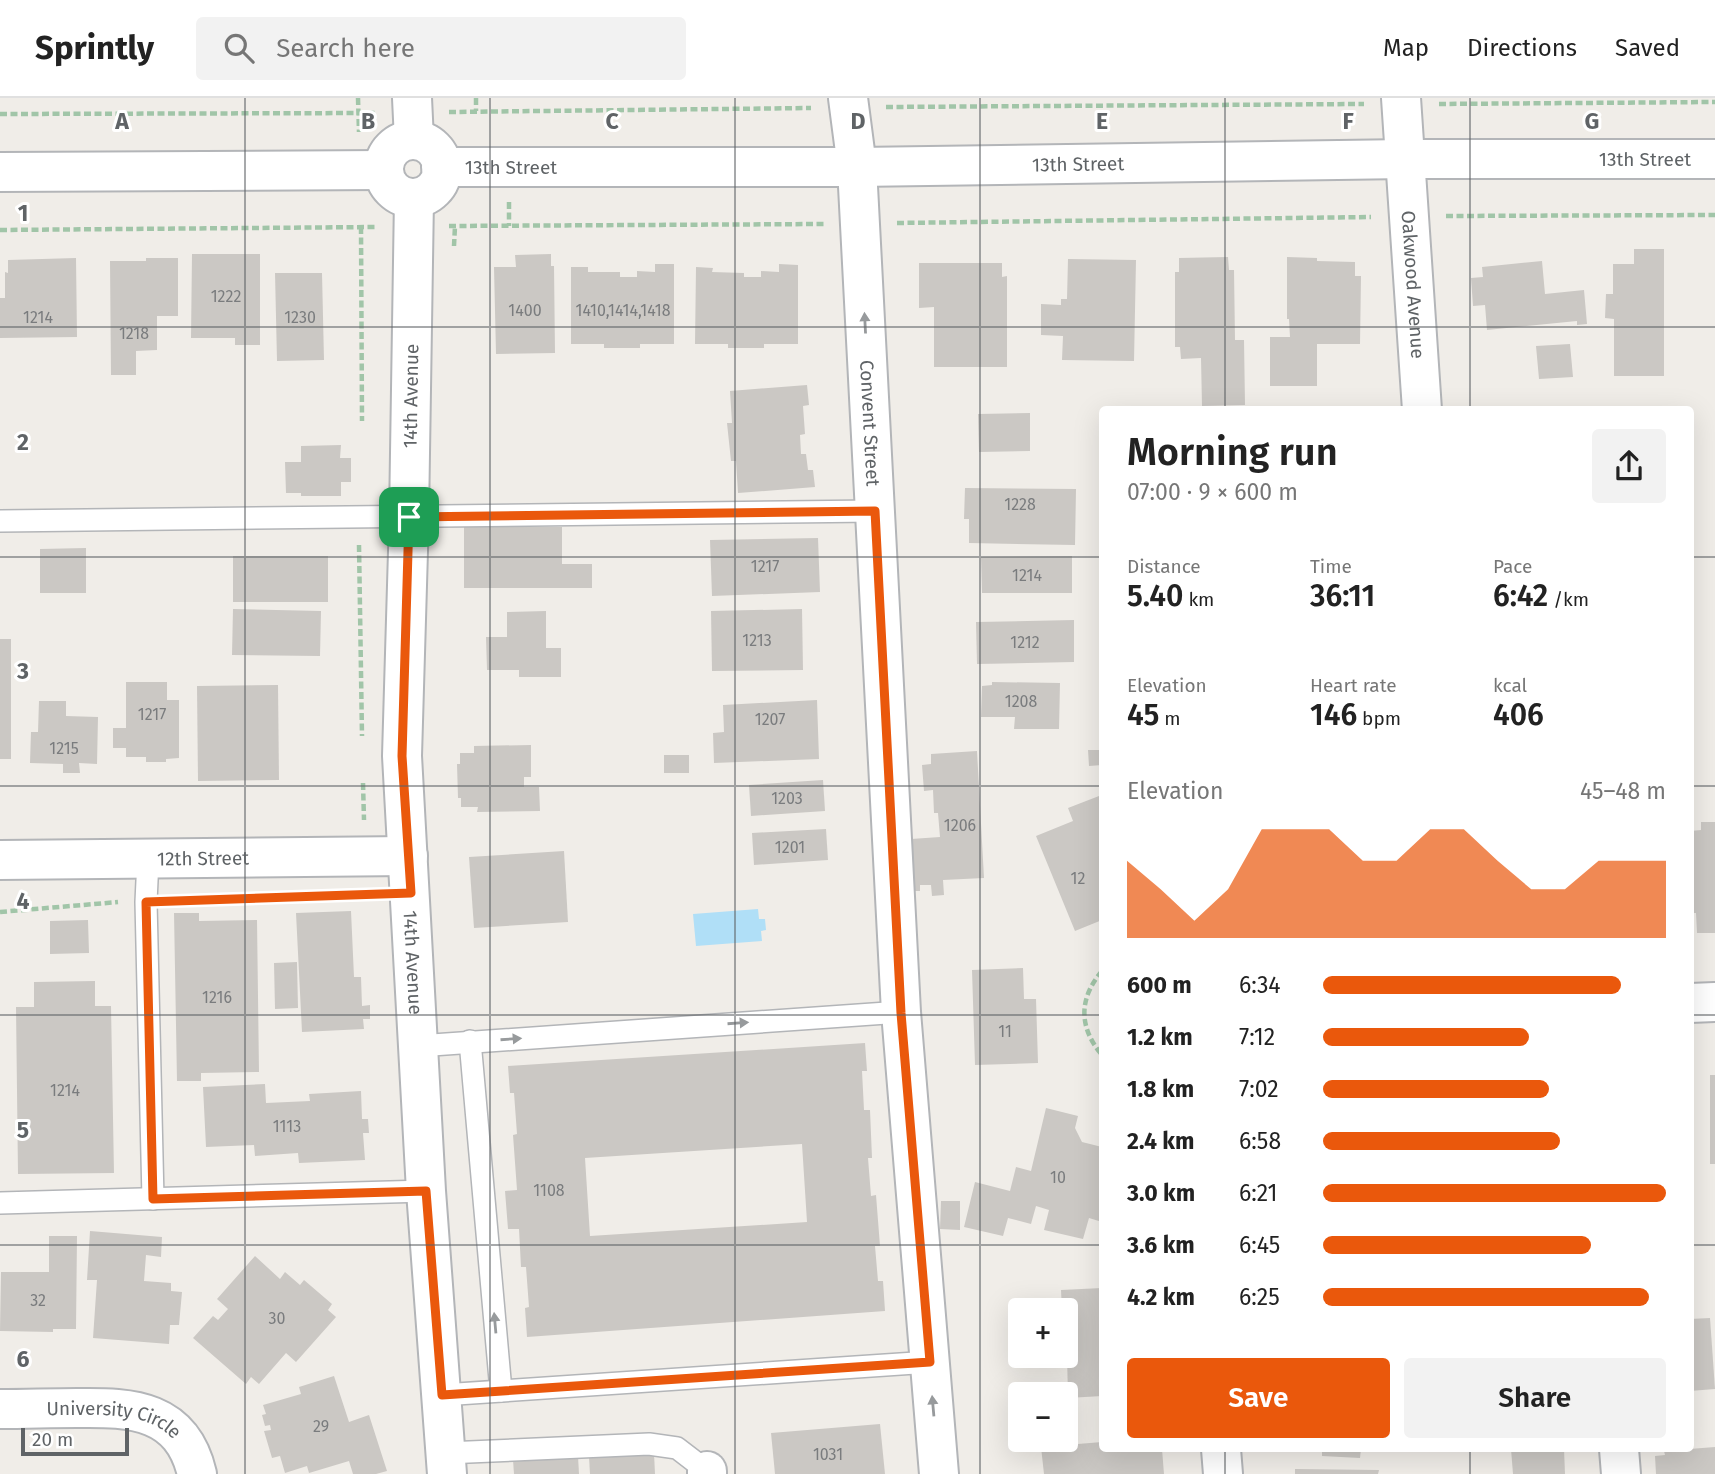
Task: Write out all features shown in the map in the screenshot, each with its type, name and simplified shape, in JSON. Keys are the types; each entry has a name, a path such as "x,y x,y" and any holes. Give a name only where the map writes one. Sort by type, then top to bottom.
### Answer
{"street":[{"name":"Oakwood Avenue","path":"1401,101 1422,406"},
{"name":"Convent Street","path":"849,103 857,167 901,1013 939,1474"},
{"name":"13th Street","path":"413,117 435,151 441,167 441,174 434,188 429,193 414,198"},
{"path":"413,117 385,160 384,170 386,178 397,193 414,198"},
{"name":"13th Street","path":"441,167 857,167 1406,159 1715,159"},
{"path":"0,172 384,170"},
{"name":"14th Avenue","path":"414,198 402,756 426,1191 447,1464"},
{"name":"12th Street","path":"0,860 408,856"},
{"path":"1694,1003 1715,1002"},
{"name":"University Circle","path":"0,1409 115,1408 140,1411 160,1420 180,1435 193,1455 197,1474"},
{"path":"1221,1452 1223,1474"},
{"path":"1619,1452 1621,1474"}],"lane":[{"path":"0,522 875,511"},
{"path":"148,859 146,902 153,1199"},
{"path":"418,1046 901,1013"},
{"path":"470,1041 501,1391"},
{"path":"0,1203 426,1191"},
{"path":"442,1395 930,1362"},
{"path":"447,1464 649,1444 677,1448 707,1473"}],"path":[{"path":"476,98 476,111"},
{"path":"0,114 413,117 476,111 849,103 1715,102"},
{"path":"361,226 362,421"},
{"path":"0,912 112,902 303,898"},
{"path":"1099,975 1094,981 1084,1012 1085,1028 1099,1051"}],"water":[{"path":"758,909 759,919 765,919 766,930 761,931 762,941 696,946 693,914"}],"building":[{"path":"1634,249 1664,249 1664,376 1614,376 1614,319 1605,318 1606,294 1613,294 1613,264 1634,264"},
{"path":"192,254 260,254 260,345 235,345 235,338 191,338"},
{"path":"551,254 551,266 554,266 555,353 496,354 494,267 516,267 515,255"},
{"path":"1228,257 1229,270 1234,270 1235,340 1244,340 1245,405 1202,406 1201,358 1181,359 1180,347 1175,347 1175,272 1179,272 1179,258"},
{"path":"1287,257 1355,262 1355,276 1361,276 1360,344 1317,344 1317,386 1270,386 1270,337 1290,337 1287,319"},
{"path":"76,258 77,337 0,338 0,298 5,298 8,260"},
{"path":"146,258 178,258 178,316 157,316 157,350 136,351 136,375 111,375 110,261 146,261"},
{"path":"1068,259 1136,260 1134,361 1062,360 1063,336 1041,335 1041,304 1061,305 1061,299 1067,299"},
{"path":"1542,261 1545,294 1584,290 1587,324 1577,325 1577,321 1487,330 1485,305 1473,306 1471,278 1483,277 1482,267"},
{"path":"919,263 1002,263 1002,277 1007,276 1007,367 934,367 934,307 919,308"},
{"path":"655,264 674,264 674,344 604,348 604,344 571,344 571,267 588,267 588,272 620,272 620,277 637,277 637,271 655,272"},
{"path":"779,264 798,265 798,344 728,348 728,344 695,344 696,267 713,268 712,272 744,273 744,277 761,277 761,271 779,272"},
{"path":"275,273 322,273 324,360 277,361"},
{"path":"1570,344 1573,377 1539,379 1536,346"},
{"path":"807,385 809,405 803,406 805,434 800,435 801,454 806,454 808,470 813,470 815,487 738,493 736,461 731,461 727,423 732,423 730,391"},
{"path":"1030,413 1030,451 979,452 978,414"},
{"path":"341,445 340,458 351,458 351,482 341,482 341,496 301,496 301,493 286,493 285,462 301,462 301,446"},
{"path":"965,488 1076,489 1075,545 969,543 969,519 964,519"},
{"path":"464,527 562,527 562,564 592,564 592,588 464,588"},
{"path":"818,538 820,592 712,596 710,540"},
{"path":"86,548 86,593 40,593 40,549"},
{"path":"233,556 328,556 328,602 233,602"},
{"path":"1072,556 1072,593 982,593 981,557"},
{"path":"233,609 321,611 320,656 232,655"},
{"path":"802,609 803,670 712,671 711,611"},
{"path":"546,611 546,648 561,648 561,677 519,677 519,670 487,670 486,637 507,637 507,612"},
{"path":"1074,620 1074,662 977,664 976,622"},
{"path":"0,639 11,639 11,759 0,759"},
{"path":"126,682 167,682 167,700 179,700 179,758 166,759 166,762 146,762 146,757 126,757 126,748 113,748 113,728 126,728"},
{"path":"992,682 1060,683 1059,729 1014,729 1015,717 981,717 982,686 992,685"},
{"path":"278,685 279,780 198,781 197,686"},
{"path":"817,700 819,759 714,763 713,733 724,732 723,705"},
{"path":"39,701 66,701 66,716 98,717 97,764 79,763 80,773 63,773 63,764 30,763 31,732 38,732"},
{"path":"531,745 531,777 524,777 524,787 539,787 540,811 477,812 478,807 461,807 461,798 458,798 457,764 460,764 460,753 474,753 474,746"},
{"path":"1088,750 1099,750 1099,765 1089,766"},
{"path":"977,751 984,878 943,880 944,895 932,896 931,885 920,885 920,891 914,891 911,839 940,837 938,813 934,813 933,790 924,791 922,765 931,764 931,754"},
{"path":"664,755 689,755 689,773 664,773"},
{"path":"823,780 825,811 751,816 749,785"},
{"path":"1099,796 1099,921 1075,931 1036,836 1073,821 1068,808"},
{"path":"1701,822 1715,822 1715,933 1697,933 1694,913 1694,831 1701,830"},
{"path":"826,829 828,860 754,865 752,833"},
{"path":"564,851 568,922 474,928 469,857"},
{"path":"351,911 354,977 361,977 362,1006 370,1005 370,1019 363,1019 364,1029 302,1032 296,913"},
{"path":"174,913 199,913 199,921 257,920 259,1072 201,1073 201,1081 177,1081"},
{"path":"88,920 89,953 50,954 50,921"},
{"path":"297,962 298,1008 275,1009 274,963"},
{"path":"1023,968 1024,999 1036,999 1038,1063 975,1065 972,970"},
{"path":"95,981 95,1006 111,1006 114,1173 18,1174 16,1007 34,1007 34,982"},
{"path":"865,1043 867,1071 862,1071 864,1110 870,1110 872,1158 868,1158 871,1196 876,1195 880,1246 875,1246 878,1281 883,1281 885,1311 527,1337 525,1308 529,1307 526,1267 521,1267 519,1229 508,1229 505,1191 517,1190 513,1135 517,1134 514,1093 510,1093 508,1066","holes":["802,1144 807,1222 590,1236 585,1158"]},
{"path":"1710,1075 1715,1075 1715,1164 1710,1164"},
{"path":"265,1084 266,1103 310,1101 309,1094 361,1091 362,1119 368,1119 369,1133 363,1133 365,1160 299,1163 298,1153 255,1156 254,1145 206,1147 203,1087"},
{"path":"1046,1108 1078,1116 1075,1128 1082,1142 1099,1146 1099,1221 1089,1218 1083,1239 1044,1230 1049,1210 1036,1206 1031,1224 1008,1218 1003,1236 964,1227 975,1182 1010,1191 1016,1167 1031,1171"},
{"path":"941,1201 960,1201 960,1230 940,1229"},
{"path":"90,1231 162,1237 161,1257 146,1255 144,1281 171,1283 171,1291 182,1292 179,1325 170,1325 169,1344 93,1338 97,1280 87,1280"},
{"path":"49,1236 77,1236 76,1329 53,1329 53,1332 0,1331 1,1272 49,1272"},
{"path":"255,1256 280,1279 285,1272 300,1285 304,1280 332,1304 328,1310 336,1317 296,1362 286,1353 259,1384 251,1377 246,1384 193,1338 213,1316 218,1320 228,1309 217,1299"},
{"path":"1099,1288 1099,1396 1078,1397 1078,1382 1068,1382 1067,1368 1078,1368 1078,1298 1061,1298 1061,1290"},
{"path":"1710,1318 1715,1389 1694,1391 1694,1319"},
{"path":"334,1376 349,1422 369,1415 387,1471 353,1474 349,1461 309,1473 307,1466 285,1473 280,1456 272,1458 264,1431 271,1430 270,1425 265,1426 262,1415 266,1414 263,1405 301,1394 299,1387"},
{"path":"880,1424 885,1474 775,1474 771,1433"},
{"path":"1099,1442 1099,1452 1162,1452 1164,1474 1044,1474 1042,1452 1078,1452 1078,1444"},
{"path":"1715,1447 1715,1474 1656,1474 1655,1456 1665,1455 1664,1452 1694,1452 1694,1449"},
{"path":"1322,1452 1361,1452 1360,1458 1322,1456"},
{"path":"1511,1452 1564,1452 1565,1474 1513,1474"},
{"path":"654,1453 655,1474 590,1474 589,1457"},
{"path":"578,1456 579,1474 514,1474 513,1460"},
{"path":"1295,1469 1379,1470 1378,1474 1295,1474"}],"route":[{"path":"875,511 901,1013 930,1362 442,1395 426,1191 153,1199 146,902 411,893 402,756 409,517 875,511"}]}
